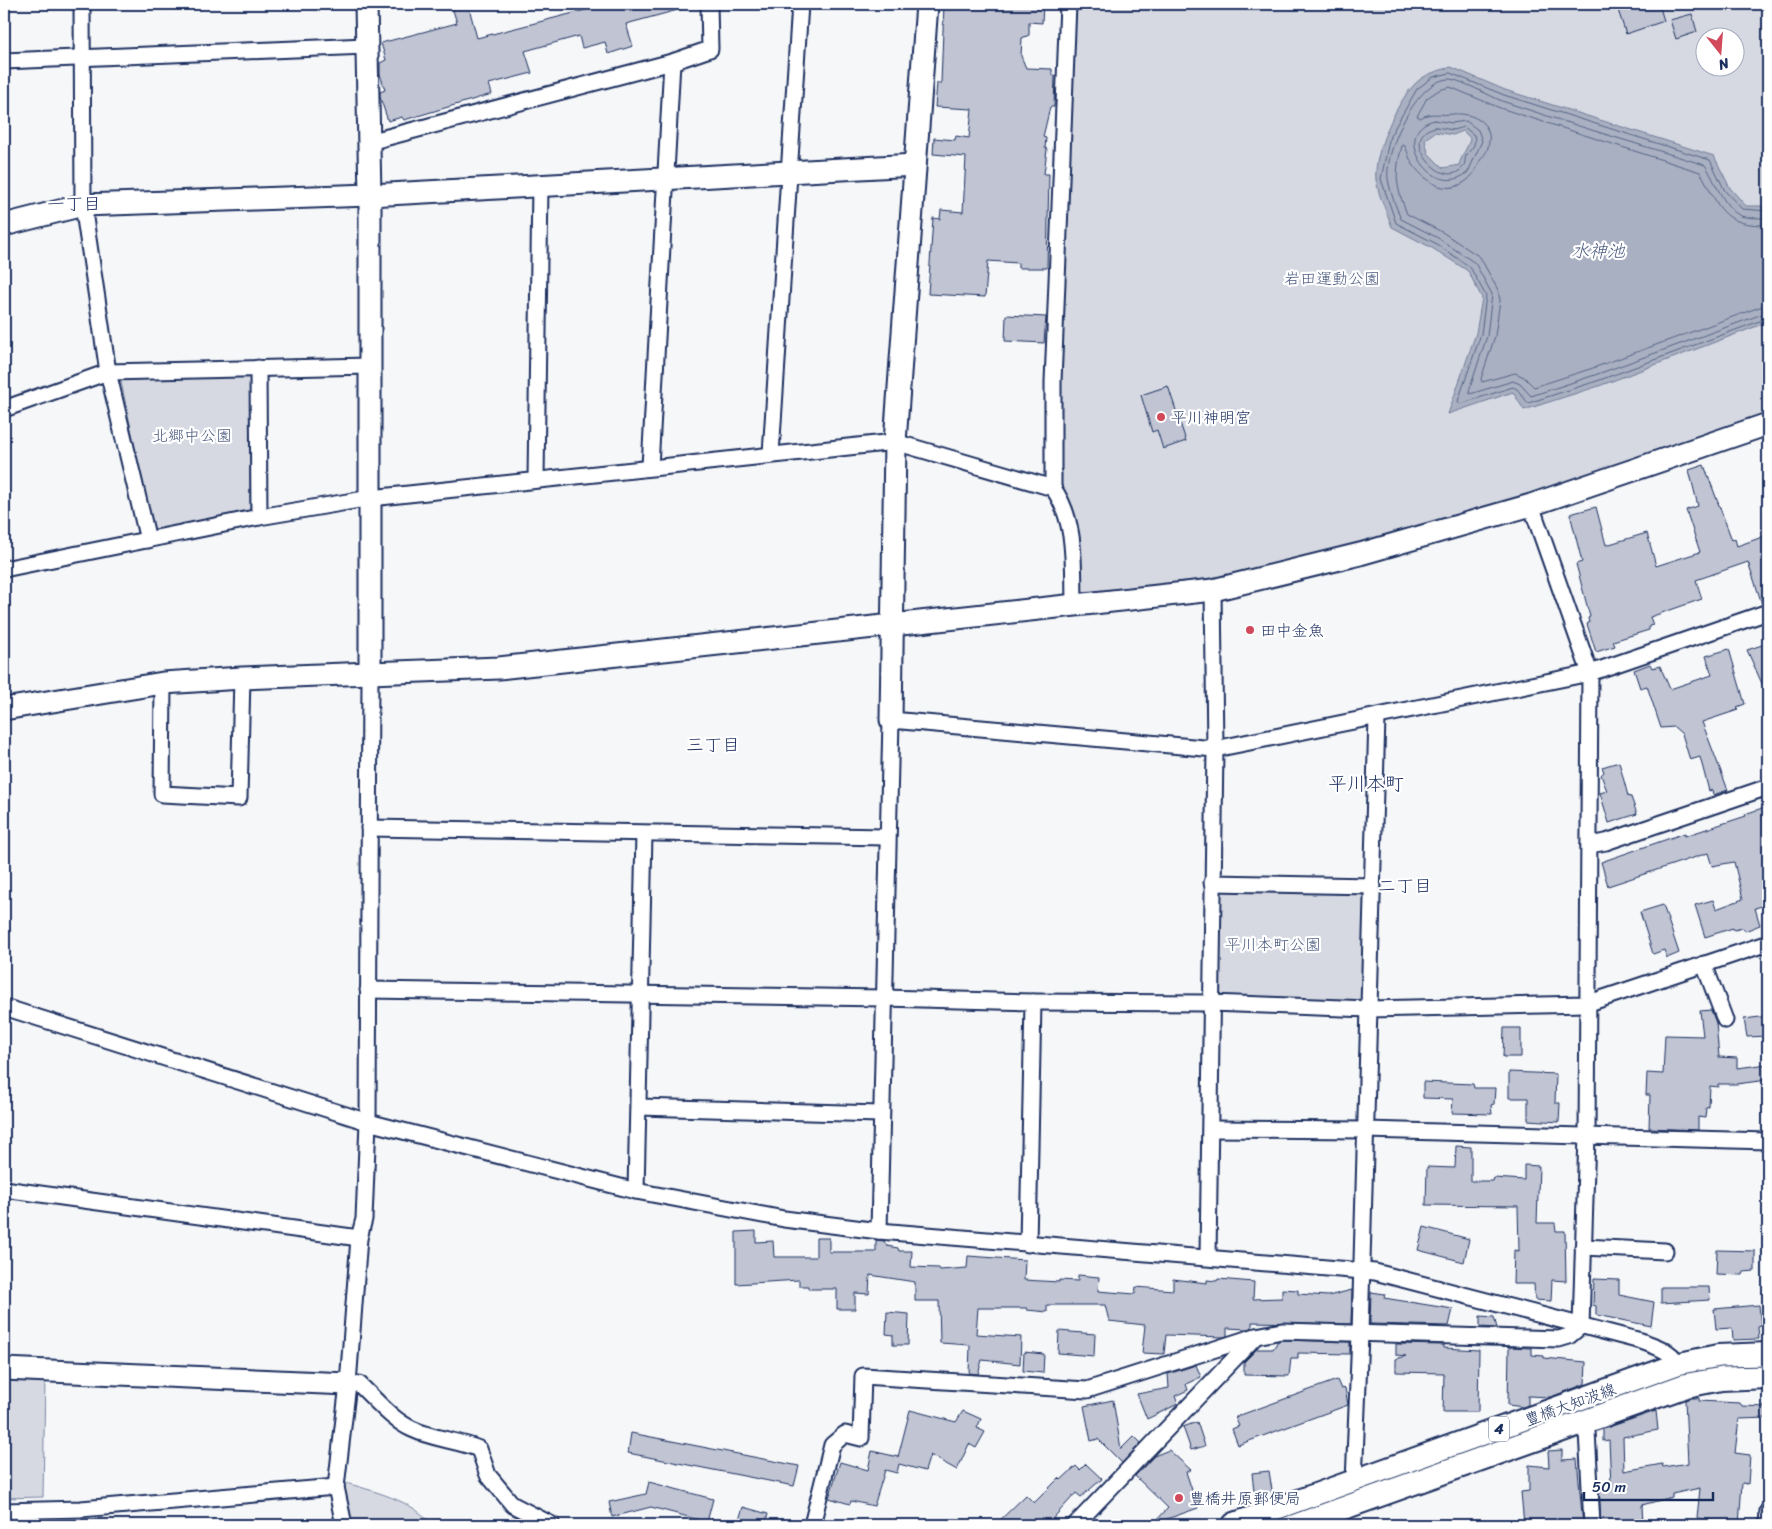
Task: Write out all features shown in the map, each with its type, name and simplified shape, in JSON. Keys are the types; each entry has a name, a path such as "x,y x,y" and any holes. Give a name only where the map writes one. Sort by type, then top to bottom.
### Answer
{"main road":[{"name":"豊橋大知波線","path":"1235,1525 1354,1482 1585,1409 1683,1375 1718,1357 1768,1355"},
{"name":"豊橋大知波線","path":"1683,1375 1721,1378 1768,1376"},
{"name":"豊橋大知波線","path":"1293,1525 1585,1409"}],"street":[{"path":"82,4 84,57 83,205 108,372 148,540"},
{"path":"344,1525 336,1487 348,1384 358,1238 364,1219 368,1122 371,498 370,195 366,4"},
{"path":"369,142 672,62 710,49 709,4"},
{"path":"771,454 800,4"},
{"path":"879,1231 880,1114 891,720 895,442 927,4"},
{"path":"1068,4 1053,382 1053,488 1060,499 1072,539 1074,606"},
{"path":"4,61 366,46"},
{"path":"650,467 668,179 672,62"},
{"path":"4,225 83,205 370,195 915,165"},
{"path":"536,479 540,185"},
{"path":"4,409 108,372 370,366"},
{"path":"258,368 259,517"},
{"path":"4,709 163,683 370,672 499,668 1213,590 1360,554 1532,505 1768,424"},
{"path":"4,569 259,517 371,498 895,442 1053,488"},
{"path":"812,1525 832,1445 845,1434 861,1438 863,1376 1087,1390 1256,1336 1282,1332 1559,1339 1570,1336 1581,1326 1587,1136 1586,1004 1590,673 1532,505"},
{"path":"1208,1257 1214,749 1213,590"},
{"path":"891,720 1214,749 1590,673 1768,612"},
{"path":"163,683 162,794 239,798 242,678"},
{"path":"1354,1482 1362,1270 1377,717"},
{"path":"1589,844 1606,842 1768,787"},
{"path":"369,828 888,837"},
{"path":"636,1191 644,834"},
{"path":"1212,883 1373,886"},
{"path":"368,990 1032,1002 1210,1003 1369,1009 1586,1004 1768,942"},
{"path":"1704,964 1725,1020"},
{"path":"1028,1244 1032,1002"},
{"path":"4,1007 368,1122 636,1191 784,1219 879,1231 1362,1270 1665,1349 1683,1375"},
{"path":"639,1107 880,1114"},
{"path":"1210,1129 1366,1130 1768,1141"},
{"path":"4,1189 358,1238"},
{"path":"1583,1248 1665,1251"},
{"path":"1075,1525 1256,1336"},
{"path":"4,1369 359,1384 390,1413 410,1428 460,1441 478,1449 488,1475 513,1505 552,1525"},
{"path":"1585,1409 1592,1525"},
{"path":"4,1511 81,1509 336,1487"},
{"path":"1767,1525 1768,1511"}],"green space":[{"name":"岩田運動公園","path":"1068,4 1768,4 1768,424 1360,554 1074,606 1060,499 1059,200"},
{"name":"北郷中公園","path":"250,374 250,511 153,532 120,377"},
{"name":"平川本町公園","path":"1212,883 1373,886 1369,998 1357,1007 1225,1004 1213,988"},
{"path":"4,1379 45,1380 43,1497 4,1498"},
{"path":"343,1482 404,1503 415,1509 431,1525 353,1525"}],"water":[{"name":"水神池","path":"1451,67 1505,90 1714,156 1730,188 1746,206 1768,206 1768,322 1599,386 1524,410 1513,392 1448,414 1476,333 1482,298 1468,271 1432,248 1392,227 1377,186 1376,169 1387,130 1407,93 1422,78","holes":["1463,131 1470,140 1459,165 1443,168 1428,153 1425,139 1435,132 1453,135"]}],"building":[{"path":"451,4 468,4 477,38 597,7 596,4 685,4 685,8 626,24 633,46 608,54 605,42 582,48 579,36 525,51 532,73 489,84 492,94 404,120 402,117 388,121 380,97 380,92 385,90 380,74 380,63 386,60 381,43 457,23"},
{"path":"944,4 1043,4 1042,23 1029,22 1029,35 1022,38 1021,56 1026,68 1052,69 1052,75 1055,75 1054,107 1050,107 1043,137 1046,138 1045,148 1047,149 1044,174 1049,174 1047,268 1018,268 1018,263 988,261 985,297 928,294 933,218 940,219 941,210 963,212 966,157 933,154 934,138 955,140 956,136 969,138 972,109 935,107 937,83 941,83"},
{"path":"1616,4 1659,4 1664,21 1626,34"},
{"path":"1692,14 1696,28 1694,28 1694,33 1676,39 1670,20"},
{"path":"1006,315 1046,317 1044,343 1005,341"},
{"name":"平川神明宮","path":"1168,386 1186,441 1163,449 1157,430 1152,432 1141,395"},
{"path":"1704,465 1732,540 1735,539 1737,546 1768,535 1768,603 1762,604 1748,562 1696,580 1702,599 1650,617 1653,625 1649,626 1649,630 1613,641 1615,646 1596,652 1587,624 1590,617 1576,564 1582,562 1570,514 1596,507 1606,545 1647,533 1656,566 1700,552 1686,510 1698,506 1689,470"},
{"path":"1768,643 1768,697 1747,650"},
{"path":"1729,649 1745,704 1737,707 1738,710 1702,722 1728,790 1713,795 1712,790 1709,791 1700,757 1690,760 1682,734 1674,727 1661,728 1647,686 1640,688 1634,670 1650,664 1652,668 1660,666 1670,689 1712,675 1706,656"},
{"path":"1619,762 1628,796 1631,797 1637,814 1609,823 1600,793 1607,791 1601,775 1604,772 1602,767"},
{"path":"1768,806 1768,904 1755,908 1760,925 1745,931 1743,928 1734,930 1733,928 1705,937 1695,905 1713,900 1716,909 1743,899 1734,862 1712,866 1708,853 1608,886 1601,862 1685,833 1685,836 1746,816 1745,814"},
{"path":"1663,905 1679,953 1667,958 1664,950 1653,954 1640,912"},
{"path":"1711,1010 1716,1023 1719,1057 1737,1058 1737,1068 1768,1064 1768,1080 1718,1084 1718,1087 1710,1086 1709,1107 1706,1108 1705,1118 1698,1117 1698,1130 1649,1128 1650,1095 1646,1095 1647,1073 1663,1074 1665,1035 1703,1036 1700,1011"},
{"path":"1768,1016 1768,1036 1747,1037 1744,1019"},
{"path":"1504,1028 1521,1028 1521,1057 1503,1057"},
{"path":"1509,1072 1556,1074 1555,1103 1560,1103 1559,1122 1528,1120 1528,1098 1509,1098"},
{"path":"1423,1082 1473,1084 1474,1088 1495,1088 1494,1104 1491,1105 1492,1114 1452,1113 1453,1099 1423,1098"},
{"path":"1456,1146 1471,1147 1471,1181 1493,1181 1494,1178 1524,1180 1524,1165 1539,1166 1537,1223 1555,1223 1556,1231 1565,1231 1566,1281 1552,1280 1551,1301 1535,1300 1534,1284 1513,1284 1514,1250 1519,1251 1518,1206 1426,1205 1427,1167 1455,1168"},
{"path":"1424,1227 1469,1239 1464,1262 1418,1250"},
{"path":"756,1231 756,1242 773,1241 774,1257 816,1257 816,1238 829,1238 829,1252 876,1252 876,1240 884,1241 887,1246 898,1248 899,1251 912,1251 911,1267 939,1268 940,1270 967,1268 968,1256 1025,1260 1024,1280 1059,1282 1059,1280 1078,1281 1078,1275 1099,1277 1098,1291 1135,1294 1136,1287 1173,1290 1173,1279 1207,1283 1207,1280 1217,1281 1218,1279 1254,1282 1253,1299 1282,1298 1282,1289 1298,1290 1298,1294 1328,1296 1352,1290 1351,1324 1252,1322 1252,1328 1227,1328 1227,1336 1223,1337 1166,1335 1164,1354 1142,1353 1145,1325 1109,1321 1105,1305 1047,1305 1047,1312 1027,1310 1027,1308 978,1308 976,1334 1021,1337 1020,1364 982,1360 978,1374 969,1373 970,1345 940,1343 939,1301 915,1301 915,1282 870,1275 869,1294 855,1293 855,1309 837,1309 837,1289 808,1289 808,1286 799,1286 799,1280 736,1284 736,1232"},
{"path":"1717,1250 1755,1251 1755,1271 1744,1272 1743,1275 1716,1274"},
{"path":"1594,1279 1619,1280 1619,1295 1654,1302 1651,1326 1596,1315 1596,1306 1593,1305"},
{"path":"1661,1287 1709,1287 1710,1300 1661,1303"},
{"path":"1371,1292 1385,1294 1384,1298 1453,1309 1449,1326 1370,1324"},
{"path":"1759,1305 1761,1326 1758,1327 1759,1339 1733,1340 1732,1328 1716,1329 1714,1309"},
{"path":"887,1312 909,1314 908,1345 893,1345 893,1335 886,1334"},
{"path":"1480,1316 1494,1317 1497,1328 1480,1327"},
{"path":"1059,1331 1095,1334 1094,1356 1058,1353"},
{"path":"1278,1341 1350,1342 1350,1354 1298,1353 1298,1358 1291,1358 1289,1376 1244,1375 1244,1362 1257,1349 1273,1349"},
{"path":"1396,1344 1444,1345 1444,1348 1479,1350 1478,1412 1443,1412 1444,1373 1396,1372 1396,1359 1406,1356 1396,1355"},
{"path":"1509,1347 1532,1348 1532,1355 1544,1356 1544,1358 1586,1362 1585,1384 1551,1397 1528,1396 1528,1405 1523,1407 1508,1405"},
{"path":"1024,1352 1044,1354 1043,1373 1023,1371"},
{"path":"1196,1365 1201,1377 1186,1384 1188,1390 1175,1396 1178,1404 1147,1419 1137,1394 1169,1388 1168,1374"},
{"path":"1337,1380 1341,1389 1345,1388 1348,1405 1238,1445 1232,1429 1239,1426 1235,1417"},
{"path":"1699,1398 1699,1401 1740,1403 1742,1406 1768,1407 1768,1418 1739,1419 1735,1453 1750,1455 1748,1484 1742,1483 1739,1525 1697,1518 1700,1488 1672,1494 1672,1497 1642,1505 1643,1525 1601,1525 1599,1487 1611,1486 1609,1440 1603,1441 1603,1429 1656,1411 1658,1430 1623,1437 1624,1471 1662,1464 1663,1467 1688,1463 1685,1400"},
{"path":"1113,1400 1121,1449 1134,1436 1141,1443 1122,1463 1098,1439 1091,1441 1084,1406"},
{"path":"910,1410 956,1422 963,1411 981,1419 977,1428 985,1432 976,1448 969,1444 957,1470 930,1455 925,1471 899,1464 897,1473 885,1470 874,1506 851,1501 850,1504 829,1498 840,1462 868,1470 872,1451 898,1457"},
{"path":"1197,1422 1205,1446 1191,1450 1183,1427"},
{"path":"631,1433 799,1466 794,1486 628,1453"},
{"path":"1169,1450 1191,1470 1186,1472 1198,1508 1153,1524 1168,1508 1135,1476 1154,1456"},
{"path":"1562,1450 1562,1460 1577,1459 1583,1525 1524,1525 1521,1492 1529,1491 1529,1465 1549,1467 1548,1451"},
{"path":"1086,1464 1102,1479 1081,1497 1076,1493 1047,1525 995,1525 1026,1495 1034,1503 1059,1478 1061,1480 1076,1466 1080,1470"},
{"path":"1269,1471 1273,1497 1255,1500 1252,1473"},
{"path":"649,1482 713,1499 707,1522 651,1507 612,1517 609,1502 646,1494"},
{"path":"743,1507 768,1514 765,1525 738,1523"}],"tram line":[{"path":"1263,1525 1682,1374 1721,1367 1768,1366"}],"place":[{"name":"平川神明宮","path":"1161,417"},
{"name":"田中金魚","path":"1250,630"},
{"name":"豊橋井原郵便局","path":"1179,1498"}],"district":[{"name":"一丁目","path":"74,204"},
{"name":"三丁目","path":"713,745"},
{"name":"平川本町","path":"1366,783"},
{"name":"二丁目","path":"1405,886"}]}
